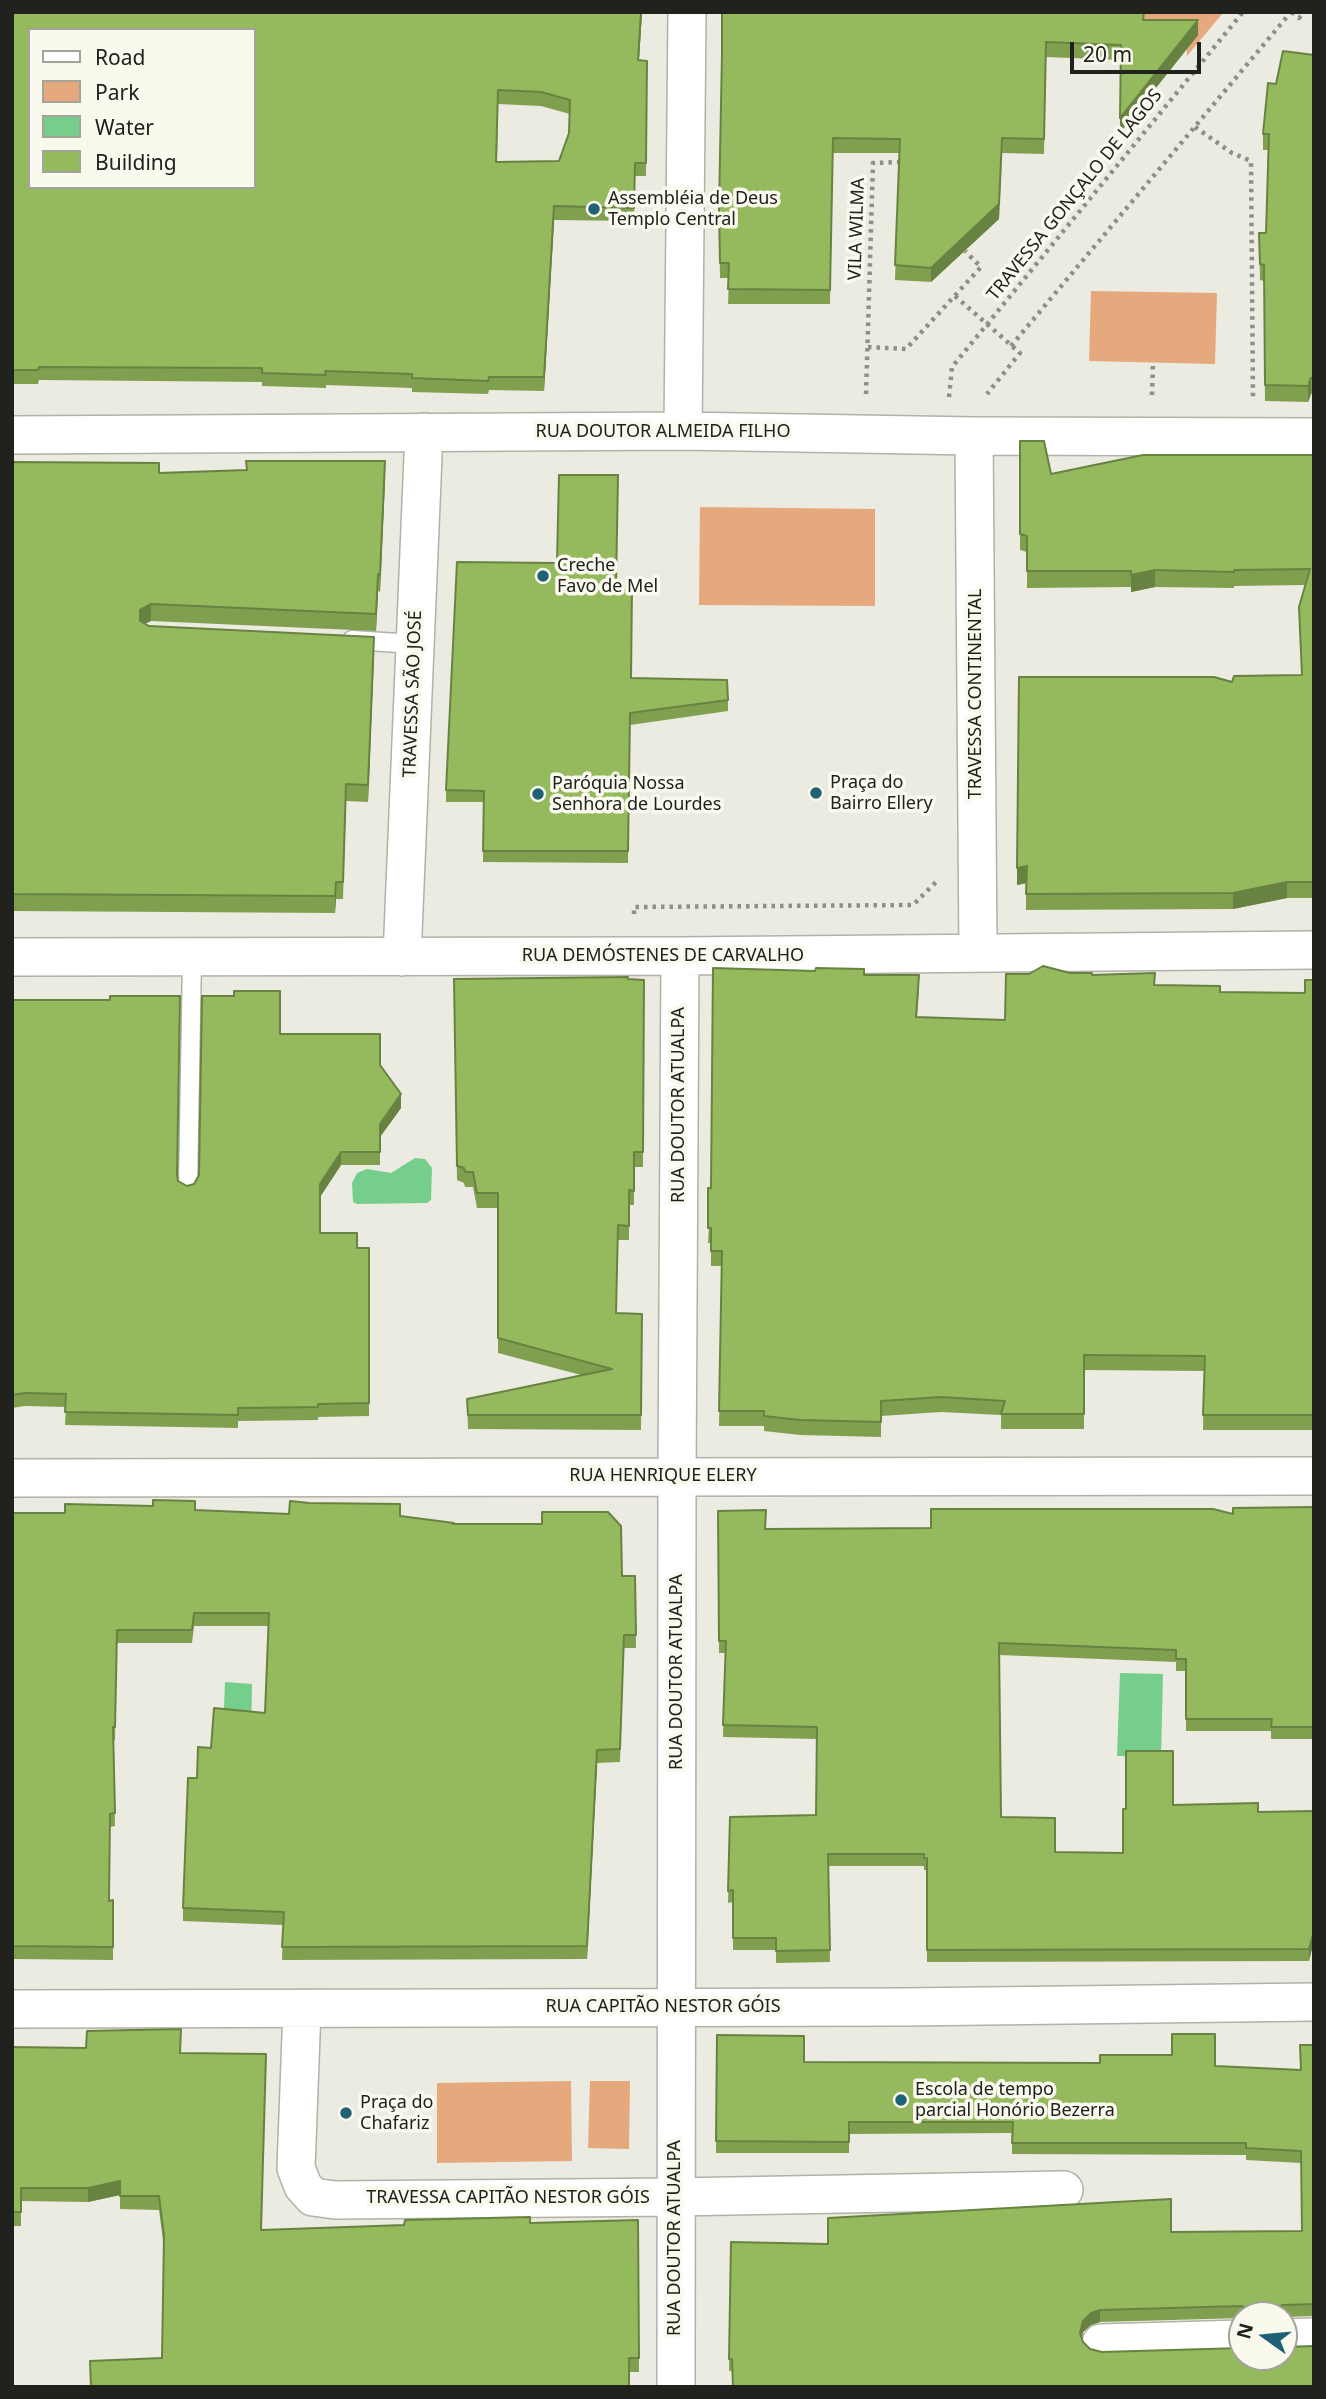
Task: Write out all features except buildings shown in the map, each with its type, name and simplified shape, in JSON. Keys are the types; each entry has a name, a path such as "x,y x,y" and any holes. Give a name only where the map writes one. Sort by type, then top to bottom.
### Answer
{"street":[{"path":"683,431 687,12"},
{"name":"RUA DOUTOR ALMEIDA FILHO","path":"12,435 683,431 974,436 1314,437"},
{"name":"TRAVESSA SÃO JOSÉ","path":"402,957 424,432"},
{"name":"TRAVESSA CONTINENTAL","path":"974,436 978,953"},
{"name":"RUA DEMÓSTENES DE CARVALHO","path":"12,957 680,956 1314,950"},
{"name":"RUA DOUTOR ATUALPA","path":"676,2387 680,956"},
{"name":"RUA HENRIQUE ELERY","path":"12,1478 1314,1476"},
{"name":"RUA CAPITÃO NESTOR GÓIS","path":"12,2009 917,2007 1314,2002"},
{"name":"TRAVESSA CAPITÃO NESTOR GÓIS","path":"302,2009 296,2168 303,2186 313,2197 335,2200 675,2197 1064,2190"},
{"path":"1101,2343 1228,2339"}],"lane":[{"path":"331,639 415,644"},
{"path":"188,1188 192,957"}],"path":[{"name":"TRAVESSA GONÇALO DE LAGOS","path":"948,404 952,367 1243,12"},
{"path":"1011,346 1292,12 1299,18 1304,12"},
{"path":"1195,127 1232,153 1251,160 1253,406"},
{"name":"VILA WILMA","path":"864,434 873,163 904,162"},
{"path":"867,347 906,349 981,267 965,251"},
{"path":"955,296 1020,354 985,396"},
{"path":"1152,400 1153,363"},
{"path":"634,917 634,907 913,905 946,872"}],"green space":[{"path":"1144,12 1222,14 1187,56 1186,35 1144,35"},
{"path":"1091,291 1217,293 1215,364 1089,361"},
{"path":"700,507 875,509 875,606 699,605"},
{"path":"571,2081 572,2161 437,2163 437,2083"},
{"path":"590,2081 630,2081 629,2149 588,2148"}],"water":[{"path":"415,1158 425,1159 432,1168 431,1200 427,1203 353,1202 352,1183 357,1173 367,1169 391,1173"},
{"path":"1120,1673 1163,1674 1161,1757 1117,1756"},
{"path":"225,1682 252,1684 251,1737 223,1735"}],"place":[{"name":"Assembléia de Deus Templo Central","path":"594,209"},
{"name":"Creche Favo de Mel","path":"543,576"},
{"name":"Praça do Bairro Ellery","path":"816,793"},
{"name":"Paróquia Nossa Senhora de Lourdes","path":"538,794"},
{"name":"Escola de tempo parcial Honório Bezerra","path":"901,2100"},
{"name":"Praça do Chafariz","path":"346,2113"}]}
